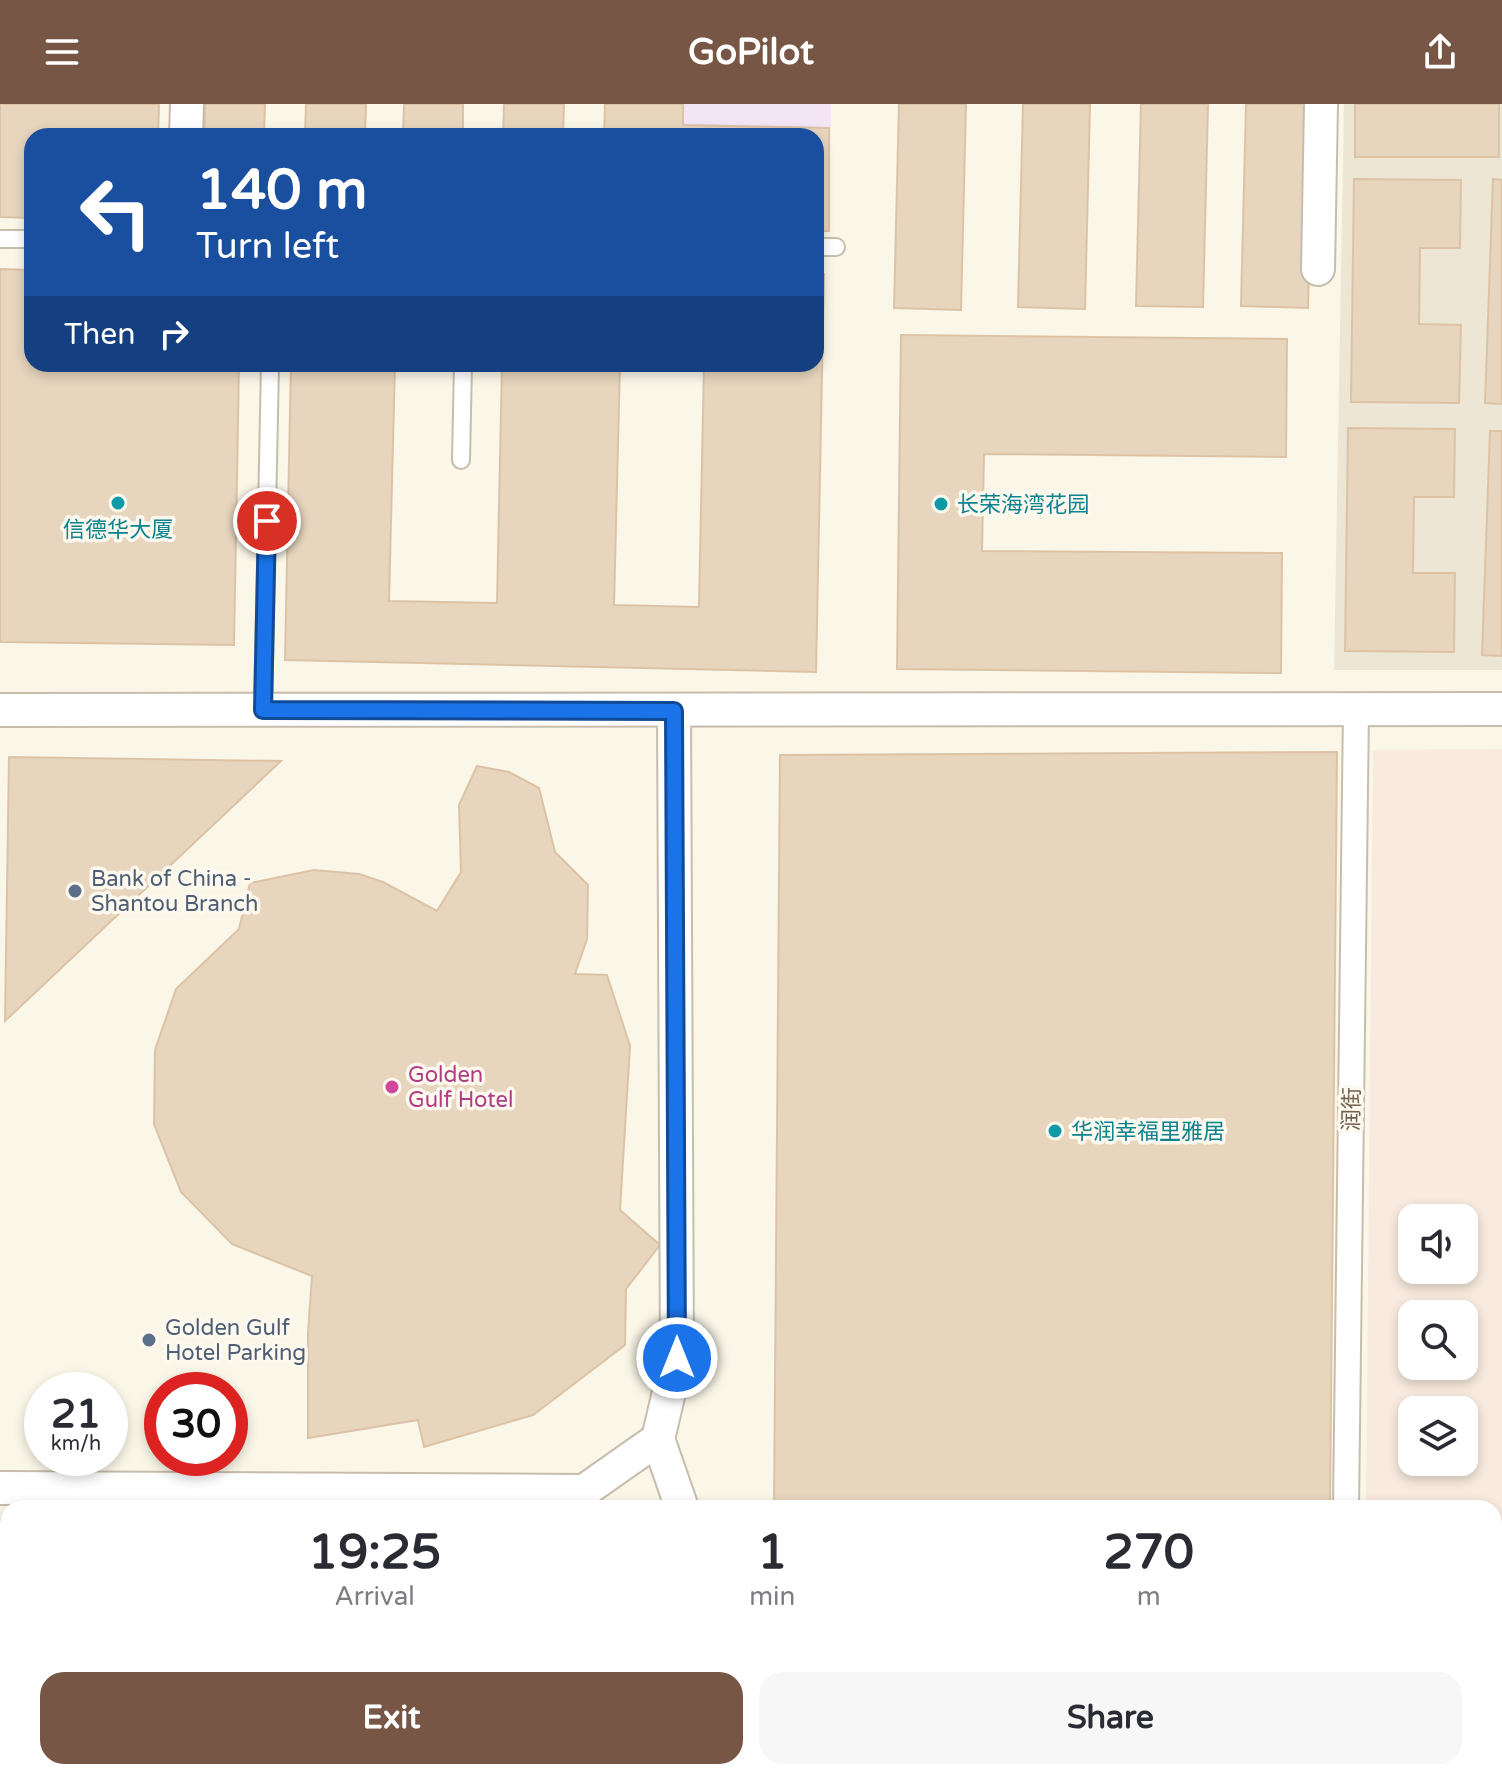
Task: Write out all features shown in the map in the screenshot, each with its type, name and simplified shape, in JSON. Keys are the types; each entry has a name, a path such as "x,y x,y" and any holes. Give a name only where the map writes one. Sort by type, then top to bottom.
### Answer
{"street":[{"path":"186,128 187,104"},
{"path":"1318,269 1321,104"},
{"name":"润街","path":"1346,1500 1356,709"},
{"path":"0,710 1502,709"},
{"path":"674,711 677,1358 658,1439 679,1500"},
{"path":"0,1488 584,1491 658,1439"}],"lane":[{"path":"0,239 24,239"},
{"path":"824,247 836,247"},
{"path":"263,710 270,372"},
{"path":"461,460 463,372"}],"shaded area":[{"path":"605,104 831,104 829,231 824,231 824,128 604,128"},
{"path":"1344,104 1502,104 1502,670 1334,670"},
{"path":"1502,749 1502,1500 1366,1500 1373,750"}],"building":[{"path":"0,104 159,104 158,128 24,128 24,218 0,217"},
{"path":"205,104 265,104 264,128 204,128"},
{"path":"306,104 366,104 365,128 305,128"},
{"path":"404,104 463,104 463,128 403,128"},
{"path":"504,104 564,104 563,128 503,128"},
{"path":"605,104 683,104 683,125 829,128 829,231 824,231 824,128 604,128"},
{"path":"899,104 966,104 961,310 894,308"},
{"path":"1023,104 1090,104 1085,309 1018,307"},
{"path":"1141,104 1208,104 1203,307 1136,306"},
{"path":"1246,104 1313,104 1308,308 1241,306"},
{"path":"1355,104 1499,104 1499,157 1355,157"},
{"path":"1354,179 1461,180 1460,248 1420,248 1419,324 1461,325 1459,403 1351,402"},
{"path":"1493,179 1502,180 1502,404 1485,403"},
{"name":"信德华大厦","path":"0,269 24,270 24,372 239,372 234,645 0,642"},
{"name":"长荣海湾花园","path":"901,335 1287,339 1286,457 984,454 982,551 1282,553 1281,673 897,669"},
{"path":"291,372 395,372 389,601 497,603 502,372 620,372 614,605 699,607 704,372 822,372 816,672 285,660"},
{"path":"1348,428 1455,429 1454,497 1414,497 1413,573 1455,573 1454,652 1345,651"},
{"path":"1490,431 1502,431 1502,656 1482,655"},
{"name":"华润幸福里雅居","path":"1337,752 1330,1500 774,1500 780,755"},
{"name":"Bank of China - Shantou Branch","path":"9,757 281,761 5,1021"},
{"name":"Golden Gulf Hotel","path":"477,766 509,772 539,788 555,852 588,885 587,939 575,974 607,975 630,1046 620,1210 660,1245 626,1289 625,1345 533,1415 424,1447 418,1420 308,1438 308,1333 312,1276 232,1244 181,1192 154,1124 155,1050 176,989 239,929 250,883 314,870 359,874 383,882 437,911 461,872 459,805"}],"place":[{"name":"信德华大厦","path":"118,503"},
{"name":"长荣海湾花园","path":"941,504"},
{"name":"Bank of China - Shantou Branch","path":"75,891"},
{"name":"Golden Gulf Hotel","path":"392,1087"},
{"name":"华润幸福里雅居","path":"1055,1131"},
{"name":"Golden Gulf Hotel Parking","path":"149,1340"}],"route":[{"path":"267,521 263,710 674,711 677,1358"}]}
